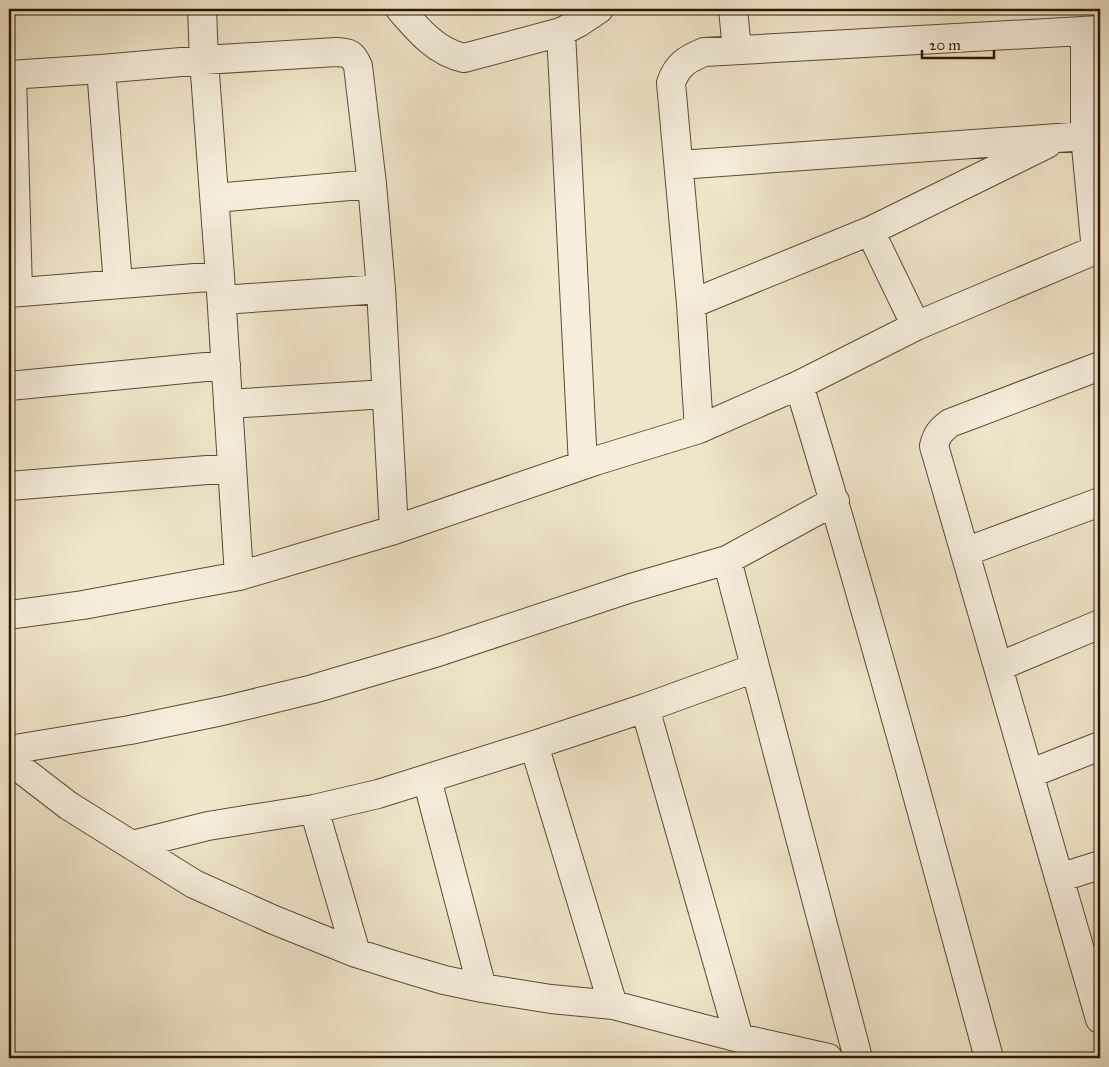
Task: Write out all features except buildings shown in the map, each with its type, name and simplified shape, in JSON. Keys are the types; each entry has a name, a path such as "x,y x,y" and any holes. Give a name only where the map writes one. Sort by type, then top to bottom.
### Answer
{"street":[{"path":"202,9 239,576"},
{"path":"400,9 434,45 453,56 464,58 560,32 599,9"},
{"path":"733,9 737,50"},
{"path":"9,616 83,605 239,576 394,530 583,465 699,429 799,385 916,326 1098,250 1072,137 1093,31 704,52 690,57 675,72 671,82 691,304 699,429"},
{"path":"560,32 583,465"},
{"path":"380,289 221,288 118,284 14,293 10,75 336,52 348,52 353,56 358,66 372,184 380,289 394,530"},
{"path":"101,69 118,284"},
{"path":"679,165 1072,137"},
{"path":"691,304 870,231 1072,137"},
{"path":"215,198 372,184"},
{"path":"870,231 916,326"},
{"path":"9,386 226,365"},
{"path":"1100,366 950,423 936,436 934,446 1100,1019"},
{"path":"799,385 835,501 891,698 989,1058"},
{"path":"228,404 386,394"},
{"path":"9,486 232,468"},
{"path":"9,750 130,730 222,711 313,689 438,652 631,588 727,560 835,501"},
{"path":"965,552 1100,502"},
{"path":"727,560 858,1058"},
{"path":"998,666 1100,624"},
{"path":"132,845 208,826 314,809 378,794 645,708 755,668"},
{"path":"645,708 739,1038"},
{"path":"534,745 614,1005"},
{"path":"1029,774 1100,746"},
{"path":"9,760 69,806 194,884 274,920 356,953 425,974 482,988 551,999 614,1005 739,1038 828,1058"},
{"path":"428,779 482,988"},
{"path":"314,809 356,953"},
{"path":"1059,878 1100,865"}]}
